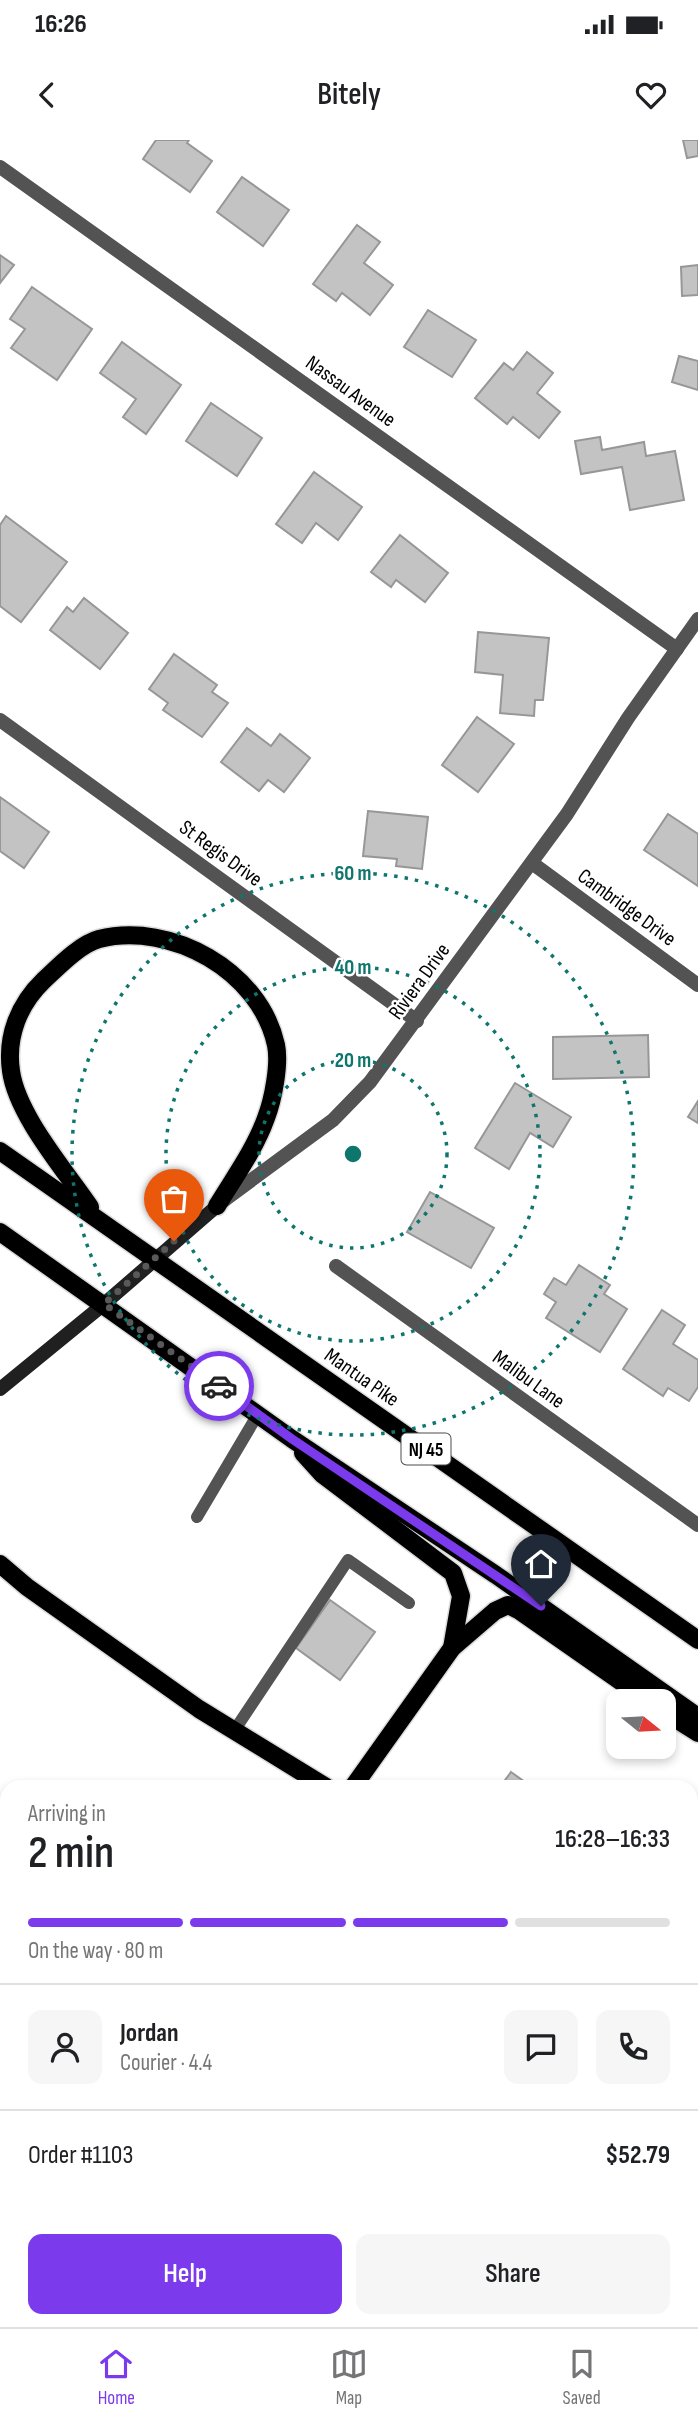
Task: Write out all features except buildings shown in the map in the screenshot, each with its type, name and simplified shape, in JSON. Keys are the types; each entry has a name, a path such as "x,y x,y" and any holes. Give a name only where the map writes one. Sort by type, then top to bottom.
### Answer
{"main road":[{"path":"96,1216 28,1116 14,1086 10,1068 13,1032 18,1014 27,999 65,960 96,940 134,935 168,941 204,955 236,976 260,1005 276,1046 275,1081 267,1118 217,1206"},
{"name":"Mantua Pike","path":"0,1150 698,1640"},
{"path":"0,1232 292,1439 496,1575 698,1717"},
{"path":"292,1439 322,1474 453,1573 461,1596 452,1648"},
{"path":"0,1564 48,1602 199,1709 314,1780"},
{"path":"358,1780 452,1648 495,1611 509,1605 632,1689"},
{"path":"676,1719 698,1733"}],"street":[{"name":"Nassau Avenue","path":"0,167 677,649"},
{"name":"Riviera Drive","path":"0,1389 217,1206 333,1120 370,1083 567,814 628,718 698,619"},
{"name":"St Regis Drive","path":"0,720 416,1021"},
{"name":"Cambridge Drive","path":"532,863 698,985"},
{"name":"Malibu Lane","path":"337,1266 698,1525"}],"lane":[{"path":"197,1517 258,1415"},
{"path":"234,1731 348,1560 408,1603"}],"way so far":[{"path":"174,1241 104,1304 219,1386"}],"route":[{"path":"219,1386 292,1439 541,1606"}]}
